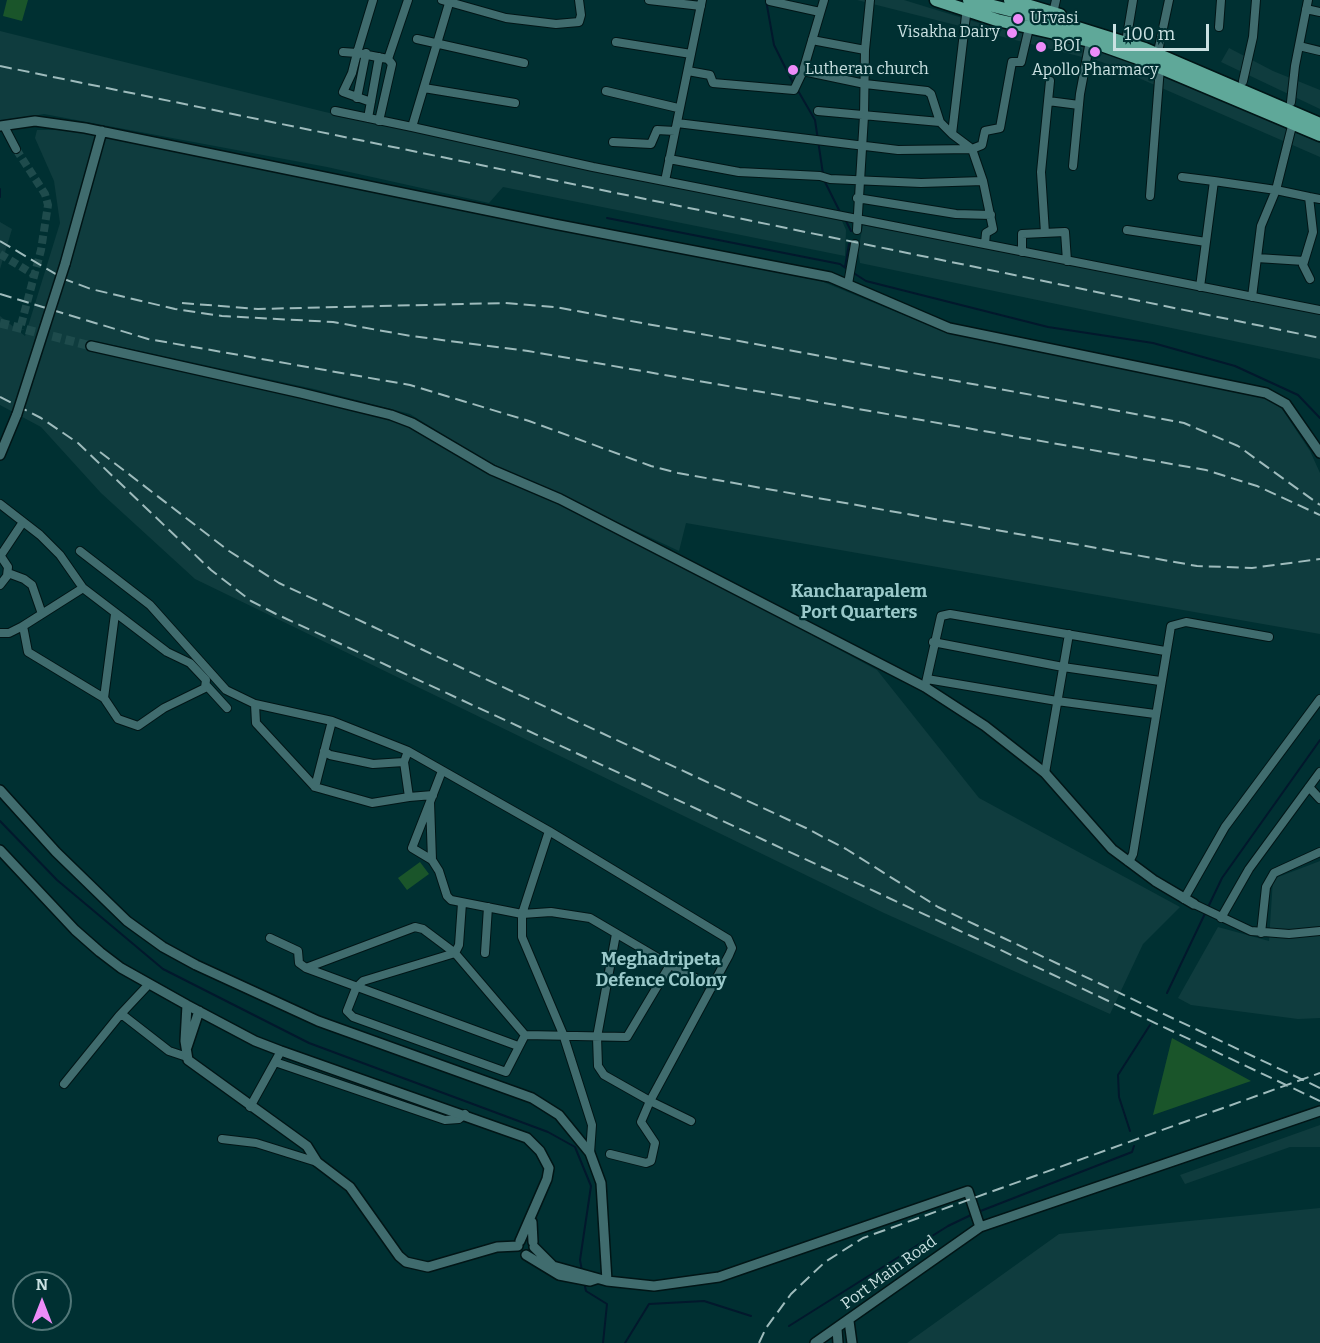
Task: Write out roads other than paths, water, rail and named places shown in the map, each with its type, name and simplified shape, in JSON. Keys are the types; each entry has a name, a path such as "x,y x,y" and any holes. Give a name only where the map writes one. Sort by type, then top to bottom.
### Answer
{"main road":[{"path":"936,0 968,4 1065,24 1145,49 1320,124"},
{"path":"1010,0 1159,47 1243,81 1320,116"},
{"path":"968,4 1029,28 1090,41 1160,67 1320,135"}],"street":[{"path":"357,98 362,53 373,0"},
{"path":"379,121 392,68 388,59 408,0"},
{"path":"412,127 437,45 447,1 470,4 506,18 567,23 579,22 581,15 579,0"},
{"path":"650,0 701,3 665,181"},
{"path":"688,71 710,75 713,83 796,87 824,0"},
{"path":"857,230 859,219 857,198 864,116 865,50 870,0"},
{"path":"1053,13 1056,0"},
{"path":"1127,36 1133,0"},
{"path":"1159,47 1168,0"},
{"path":"1219,27 1221,0"},
{"path":"1243,81 1254,37 1256,0"},
{"path":"770,1 820,12"},
{"path":"952,134 968,4"},
{"path":"1291,102 1307,4 1320,12"},
{"path":"613,142 651,144 657,130 676,127 898,150 972,149 982,145 985,131 1000,128 1012,62 1021,62 1029,28"},
{"path":"417,39 524,63"},
{"path":"812,40 865,50"},
{"path":"1072,165 1078,105 1090,41"},
{"path":"616,42 691,54"},
{"path":"1299,46 1320,51"},
{"path":"343,52 362,53 388,59"},
{"path":"362,53 343,90 344,94 371,102"},
{"path":"368,118 380,57"},
{"path":"1150,196 1160,67"},
{"path":"803,71 865,84 929,92 940,122 972,149 983,181 993,229 986,233 985,244"},
{"path":"1045,233 1041,172 1050,81"},
{"path":"424,88 515,103"},
{"path":"606,91 678,108"},
{"path":"1048,101 1078,105"},
{"path":"336,111 665,181 1320,310"},
{"path":"818,111 940,122"},
{"path":"15,149 2,126 35,121 102,131 554,224 830,277 850,275 949,328 1266,393 1286,404 1320,453"},
{"path":"1252,297 1261,226 1276,190 1293,123"},
{"path":"0,454 17,414 65,264 102,131"},
{"path":"669,159 739,172 921,183 983,181"},
{"path":"1182,177 1276,190 1320,199"},
{"path":"1200,287 1214,181"},
{"path":"1309,197 1313,229 1304,261 1304,272 1310,279"},
{"path":"857,198 956,214 991,215"},
{"path":"1126,230 1206,242"},
{"path":"1022,252 1022,234 1065,232 1067,261"},
{"path":"850,275 855,244"},
{"path":"1257,258 1304,261"},
{"path":"91,346 301,393 403,419 492,470 560,499 926,683 1045,773 1095,831 1129,862 1185,899 1218,916 1261,933 1320,931"},
{"path":"0,504 60,555 83,588 167,652 190,663 227,708"},
{"path":"0,585 8,573 7,562 1,555 23,522"},
{"path":"80,552 150,606 226,690 255,704 332,722 408,751 549,831 728,939 732,948 641,1122 655,1143 651,1161 644,1163 610,1154"},
{"path":"8,573 32,585 42,614"},
{"path":"0,633 9,633 23,626 83,588"},
{"path":"104,698 115,614"},
{"path":"926,683 933,642 941,616 950,614 1165,651"},
{"path":"1129,862 1133,854 1168,632 1171,626 1178,623 1269,637"},
{"path":"23,626 28,652 104,698 118,719 140,726 164,708 194,695 207,686"},
{"path":"1045,773 1069,634"},
{"path":"933,642 1063,667 1160,681"},
{"path":"926,683 1155,714"},
{"path":"1185,899 1225,827 1320,699"},
{"path":"255,704 256,723 315,787 372,803 409,797 432,798"},
{"path":"315,787 332,722"},
{"path":"324,751 330,755 373,764 404,762"},
{"path":"408,751 404,762 409,797"},
{"path":"442,771 412,848 432,860 439,871 447,896 462,903 522,914 580,915 713,987"},
{"path":"1218,916 1249,869 1320,772"},
{"path":"1309,787 1320,799"},
{"path":"0,790 56,852 127,921 147,937 196,965 318,1021 546,1105 573,1130 590,1153 603,1192 608,1281"},
{"path":"432,798 432,860"},
{"path":"549,831 522,914 523,945 563,1035 592,1125 590,1153"},
{"path":"0,850 75,930 121,968 187,1005 255,1041 527,1138 546,1159 547,1179 532,1219 519,1244 520,1251 542,1267 571,1275 654,1286 719,1277 968,1191 980,1227"},
{"path":"1261,933 1266,887 1274,873 1320,852"},
{"path":"462,903 459,945 455,953 368,979 356,988 347,1011 349,1016 502,1072 508,1070 525,1035"},
{"path":"485,953 488,907"},
{"path":"306,968 415,927 423,929 455,953 525,1035 627,1037 670,965"},
{"path":"616,934 597,1037 600,1071 650,1101 692,1121"},
{"path":"270,938 297,951 299,963 306,968 518,1046"},
{"path":"64,1084 119,1016 149,984"},
{"path":"186,1053 187,1005"},
{"path":"186,1053 199,1011"},
{"path":"119,1016 124,1017 169,1051 186,1053 250,1107 298,1139 317,1162 350,1187 399,1256 412,1265 428,1267 497,1247 519,1244 525,1239 533,1244 553,1266 571,1275"},
{"path":"250,1107 281,1051"},
{"path":"274,1062 445,1120 459,1119 465,1114"},
{"name":"Port Main Road","path":"815,1343 980,1227 1320,1111"},
{"path":"222,1139 256,1143 317,1162"},
{"path":"526,1255 531,1253 533,1244 532,1219"},
{"path":"849,1321 852,1343"},
{"path":"837,1329 838,1343"}],"waterway":[{"path":"766,0 774,45 794,85"},
{"path":"797,89 815,120 823,174"},
{"path":"824,180 840,212"},
{"path":"0,189 0,197"},
{"path":"607,218 840,264 847,269"},
{"path":"845,219 851,231"},
{"path":"845,267 849,244"},
{"path":"852,272 866,281 1048,327 1153,343 1235,366 1298,395 1320,418"},
{"path":"1167,993 1222,878 1320,740"},
{"path":"0,821 57,880 163,969 309,1043 548,1132 575,1147 591,1186 580,1260 582,1271"},
{"path":"1130,1131 1119,1097 1118,1075 1150,1025"},
{"path":"978,1212 1132,1152 1134,1146"},
{"path":"789,1326 948,1226 973,1214"},
{"path":"584,1282 586,1291 607,1304 603,1343"},
{"path":"625,1343 649,1304 704,1301 751,1316"}],"tunnel":[{"path":"16,149 45,194 48,205 41,250 20,329"},
{"path":"0,254 33,274"},
{"path":"0,323 91,346"}],"railway":[{"path":"0,66 1320,338"},
{"path":"0,241 64,279 91,289 175,309 222,316 333,322 411,336 528,351 1206,470 1257,486 1320,515"},
{"path":"0,294 148,339 410,385 529,421 651,466 678,473 1197,566 1252,568 1320,559"},
{"path":"182,303 258,309 505,303 555,307 1184,423 1238,446 1320,505"},
{"path":"0,397 41,418 78,443 211,570 251,601 1320,1101"},
{"path":"100,452 229,551 279,583 806,828 846,849 938,907 1320,1088"},
{"path":"759,1343 766,1328 791,1294 825,1262 863,1238 1320,1073"}],"place":[{"name":"Urvasi","path":"1018,19"},
{"name":"Visakha Dairy","path":"1012,33"},
{"name":"BOI","path":"1041,47"},
{"name":"Apollo Pharmacy","path":"1095,52"},
{"name":"Lutheran church","path":"793,70"}],"district":[{"name":"Kancharapalem Port Quarters","path":"859,602"},
{"name":"Meghadripeta Defence Colony","path":"661,970"}]}
